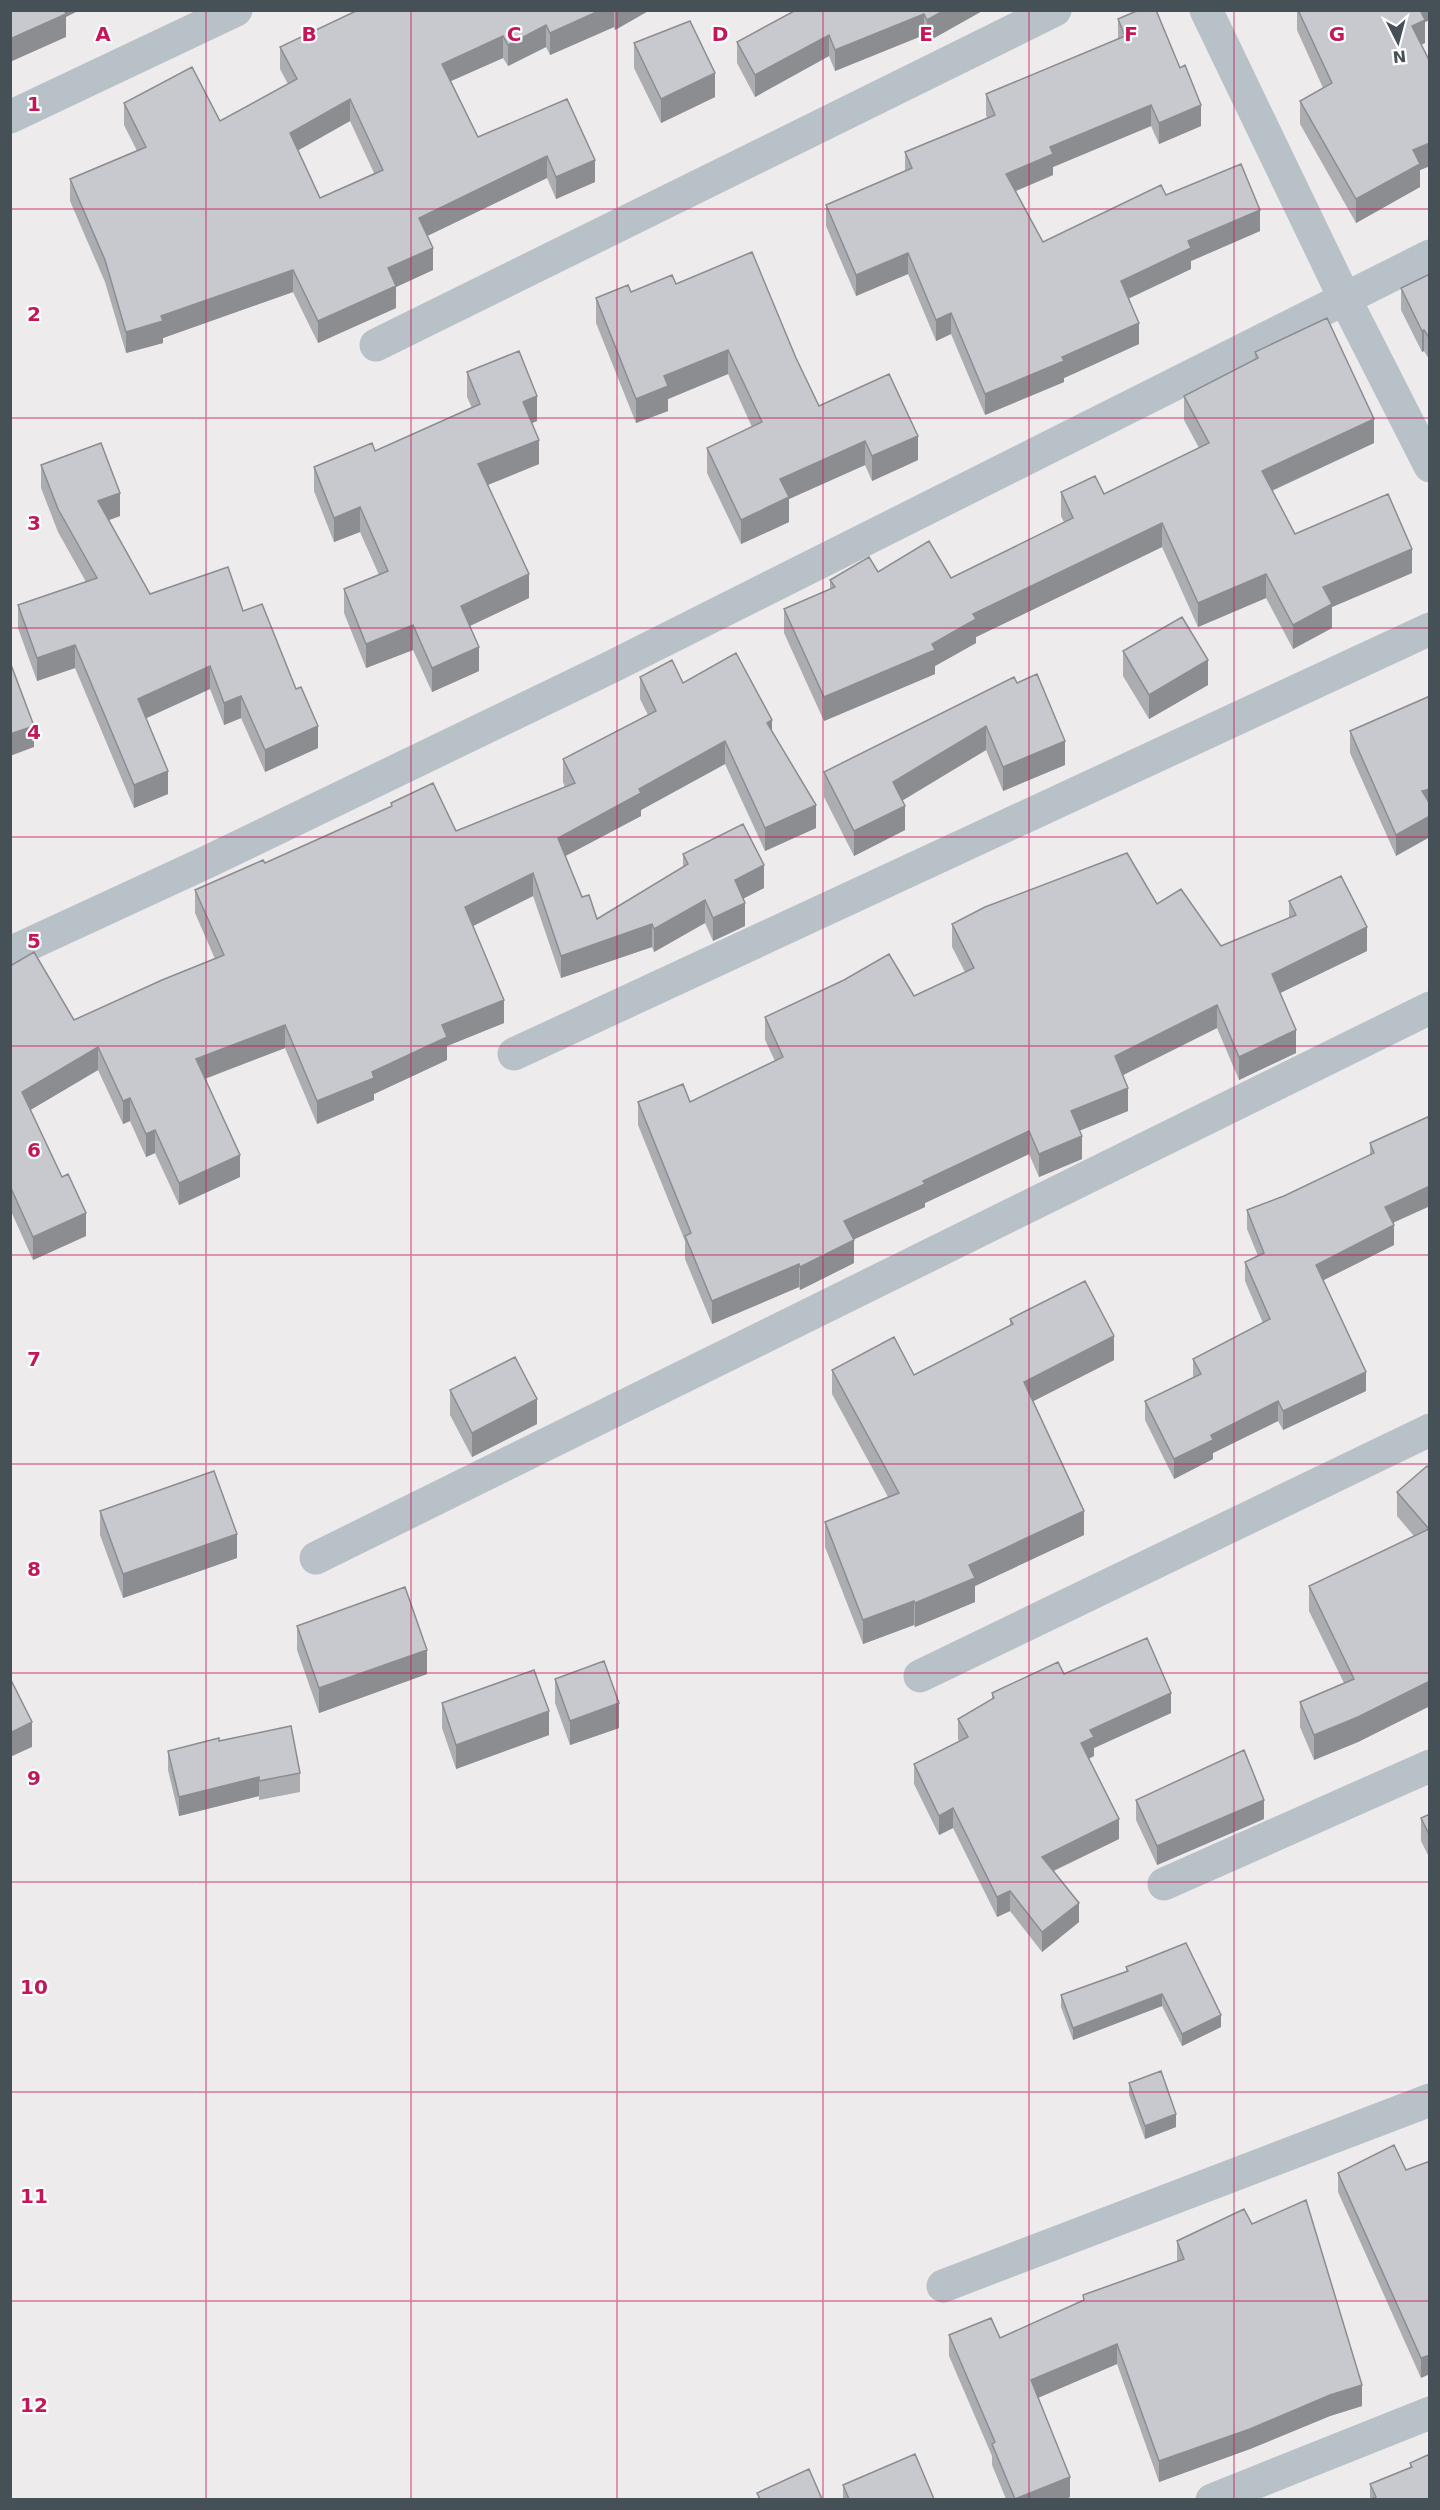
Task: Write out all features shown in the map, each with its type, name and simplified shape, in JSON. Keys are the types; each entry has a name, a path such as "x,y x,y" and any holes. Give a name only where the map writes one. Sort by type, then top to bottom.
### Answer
{"street":[{"path":"10,117 236,10"},
{"path":"376,345 1055,10"},
{"path":"1206,10 1345,298 1430,466"},
{"path":"10,953 207,862 601,672 1430,256"},
{"path":"514,1054 1430,629"},
{"path":"316,1558 1430,1008"},
{"path":"920,1676 1430,1430"},
{"path":"1164,1884 1430,1766"},
{"path":"943,2286 1430,2100"},
{"path":"1212,2499 1430,2412"}],"building":[{"path":"10,10 64,10 66,14 10,39"},
{"path":"358,10 601,10 550,33 546,25 508,45 503,36 442,64 478,137 567,99 595,160 556,177 547,156 419,218 433,248 388,268 396,286 318,321 293,270 161,316 163,321 126,332 105,260 70,179 146,147 124,103 192,67 220,121 297,79 280,47","holes":["350,99 383,170 320,198 290,133"]},
{"path":"796,10 945,10 927,20 924,14 835,50 829,35 755,75 737,42"},
{"path":"1139,10 1156,10 1180,68 1185,65 1201,105 1159,123 1151,105 1050,147 1053,154 1006,174 1043,242 1161,185 1166,195 1241,164 1260,210 1188,241 1191,248 1121,281 1139,323 1062,357 1064,361 985,394 951,313 936,320 908,253 856,275 826,205 912,168 905,152 995,115 986,94 1125,36 1118,19"},
{"path":"1298,10 1420,10 1425,20 1412,26 1430,62 1430,143 1413,150 1420,164 1356,199 1300,101 1332,83"},
{"path":"690,21 715,73 661,99 634,43"},
{"path":"752,252 796,358 819,406 889,374 918,436 872,456 865,441 780,479 789,497 741,520 707,448 762,422 728,350 664,376 668,386 636,399 596,298 628,285 631,292 672,275 676,284"},
{"path":"1430,274 1430,339 1424,330 1422,331 1401,288"},
{"path":"1327,318 1374,419 1262,471 1295,534 1388,494 1412,549 1323,587 1332,604 1293,625 1266,574 1198,603 1162,523 973,614 976,619 932,644 935,650 824,697 784,609 835,587 830,580 869,557 878,572 929,541 951,578 1073,518 1061,492 1095,476 1104,494 1209,443 1184,396 1258,358 1255,352"},
{"path":"519,351 537,396 523,402 539,440 478,464 529,574 461,606 479,647 432,668 413,625 366,644 344,589 388,571 360,507 334,518 314,467 372,443 375,451 480,404 467,372"},
{"path":"101,443 120,493 98,501 150,594 228,567 243,611 262,604 296,689 301,687 318,726 265,750 241,696 224,703 210,666 138,699 168,771 134,785 75,645 37,658 18,605 97,578 58,509 41,465"},
{"path":"1182,617 1208,660 1149,695 1123,651"},
{"path":"736,653 772,720 767,723 816,805 765,828 725,741 639,789 641,793 558,838 582,897 589,895 597,919 688,864 683,854 743,824 764,865 735,880 745,903 713,918 705,900 654,929 652,924 561,956 533,873 465,907 504,1000 442,1025 447,1037 372,1072 374,1078 317,1101 285,1025 196,1059 240,1155 179,1183 155,1130 146,1134 130,1098 123,1101 98,1047 22,1092 62,1177 68,1174 86,1213 33,1237 10,1186 10,966 34,952 74,1020 224,955 195,890 263,860 265,863 392,806 391,803 433,783 456,831 575,783 563,759 656,711 640,677 672,660 683,683"},
{"path":"10,662 34,726 10,734"},
{"path":"1037,674 1065,741 1003,767 986,726 893,782 905,806 854,831 824,772 1014,677 1017,683"},
{"path":"1430,696 1430,789 1422,791 1430,804 1430,816 1396,835 1350,731"},
{"path":"1127,853 1157,904 1181,889 1221,946 1296,915 1289,901 1341,876 1367,927 1272,974 1296,1030 1239,1057 1217,1005 1115,1056 1128,1088 1071,1111 1082,1136 1039,1154 1029,1131 923,1181 925,1184 844,1221 854,1240 800,1267 799,1264 712,1301 685,1236 691,1233 638,1102 683,1084 690,1102 783,1057 765,1017 844,980 889,954 914,996 974,968 952,924 985,907"},
{"path":"1430,1116 1430,1186 1385,1207 1394,1225 1316,1265 1366,1372 1283,1411 1278,1401 1211,1435 1213,1440 1174,1459 1145,1401 1201,1374 1193,1359 1270,1319 1245,1262 1264,1253 1247,1210 1284,1196 1374,1153 1370,1143"},
{"path":"1085,1281 1114,1336 1024,1382 1084,1511 969,1565 975,1578 915,1603 914,1601 863,1620 825,1522 899,1493 832,1370 894,1337 914,1375 1013,1324 1010,1319"},
{"path":"515,1357 537,1399 472,1433 450,1390"},
{"path":"1427,1466 1430,1469 1430,1681 1358,1717 1314,1735 1300,1702 1354,1679 1309,1586 1429,1529 1397,1492"},
{"path":"214,1471 237,1534 123,1574 100,1511"},
{"path":"405,1587 427,1650 319,1688 297,1626"},
{"path":"1147,1638 1171,1693 1090,1730 1094,1737 1081,1743 1119,1819 1042,1857 1079,1903 1042,1932 1010,1891 997,1897 953,1808 939,1816 914,1764 968,1737 958,1719 994,1698 992,1693 1058,1662 1064,1674"},
{"path":"604,1661 619,1703 570,1721 555,1679"},
{"path":"534,1670 549,1711 456,1745 442,1703"},
{"path":"10,1678 32,1722 10,1733"},
{"path":"291,1726 300,1773 259,1781 259,1777 179,1797 168,1751 219,1738 219,1741"},
{"path":"1244,1750 1264,1800 1157,1846 1136,1800"},
{"path":"1430,1814 1430,1836 1421,1818"},
{"path":"1186,1943 1221,2015 1182,2034 1162,1994 1073,2028 1061,1995 1128,1971 1126,1967"},
{"path":"1161,2071 1176,2114 1145,2126 1129,2083"},
{"path":"1394,2145 1406,2170 1430,2161 1430,2355 1421,2358 1338,2173"},
{"path":"1306,2200 1362,2385 1330,2395 1250,2429 1159,2461 1117,2344 1031,2380 1070,2477 1015,2499 992,2444 995,2442 949,2335 991,2318 1000,2338 1084,2300 1083,2295 1184,2259 1177,2241 1244,2209 1252,2224"},
{"path":"915,2454 934,2499 849,2499 843,2485"},
{"path":"1430,2454 1430,2499 1372,2499 1376,2497 1370,2484 1412,2467 1410,2463"},
{"path":"809,2469 822,2499 760,2499 757,2493"}]}
